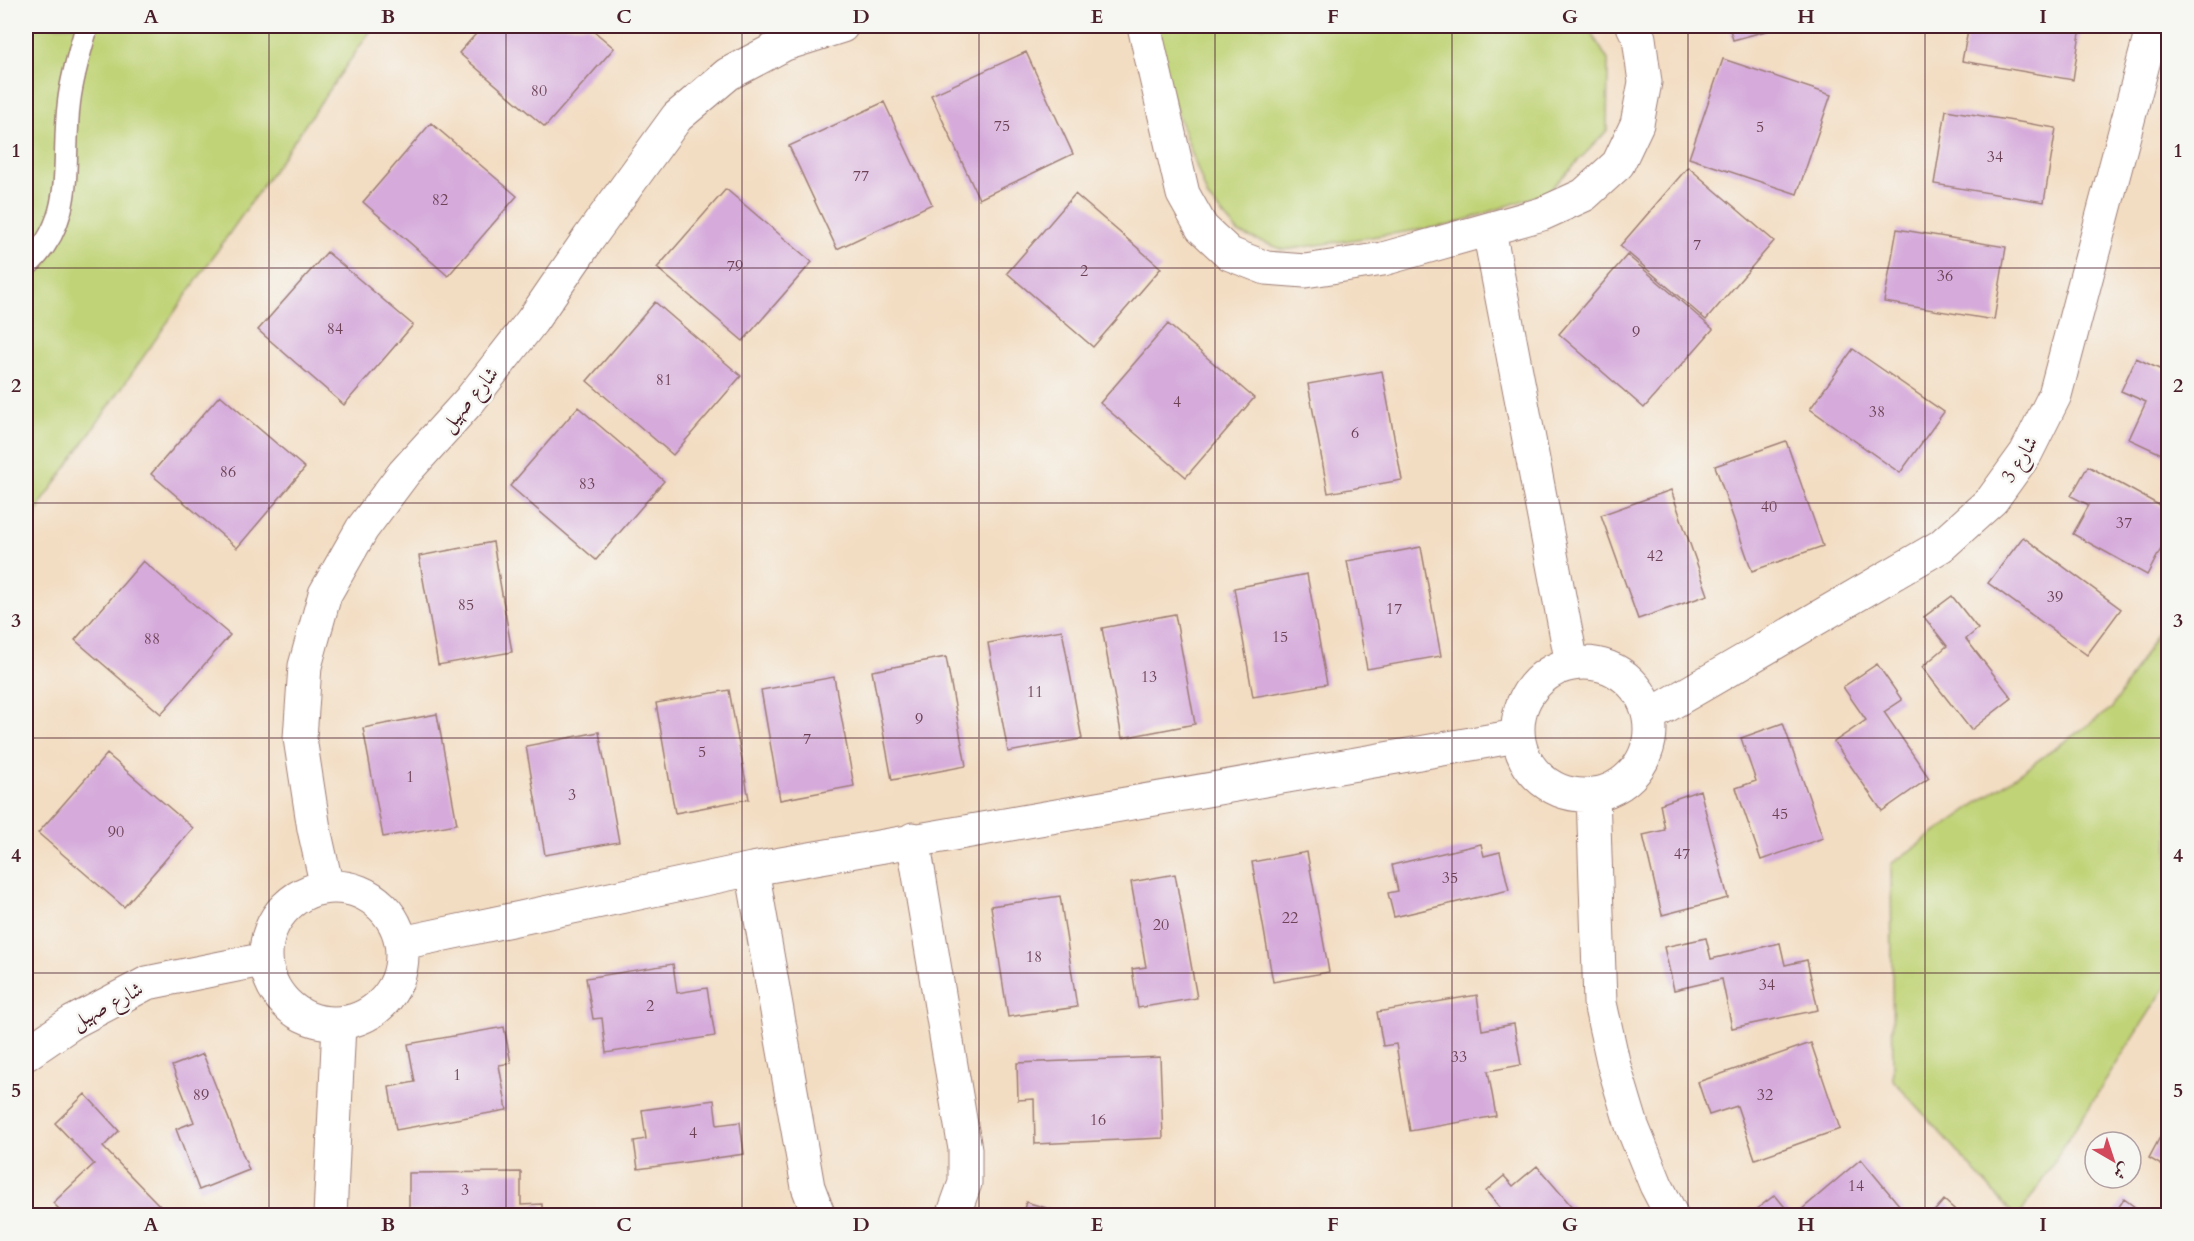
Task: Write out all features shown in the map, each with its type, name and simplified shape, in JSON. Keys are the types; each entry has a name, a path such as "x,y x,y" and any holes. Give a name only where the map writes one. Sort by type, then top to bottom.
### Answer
{"street":[{"name":"شارع صهيل","path":"327,887 314,829 300,738 305,666 325,594 362,529 404,473 470,400 532,321 589,238 678,117 728,74 785,44 842,26"},
{"path":"1144,26 1183,194 1202,228 1230,254 1266,268 1305,271 1383,259 1542,214 1584,195 1618,164 1637,124 1645,82 1639,38 1633,26"},
{"name":"3 شارع","path":"1649,716 1941,546 1992,500 2026,453 2055,395 2153,26"},
{"path":"1489,230 1572,664"},
{"path":"1593,663 1612,669 1629,680 1641,697 1649,716 1649,737 1643,758 1631,775 1613,788 1593,794 1572,794 1552,787 1535,774 1524,757 1517,736 1519,716 1526,698 1538,681 1553,670 1572,664 1593,663"},
{"path":"402,943 752,869 913,839 1517,736"},
{"path":"1593,794 1600,1004 1614,1066 1632,1126 1656,1185 1672,1215"},
{"path":"913,839 965,1149 965,1183 953,1215"},
{"path":"752,869 808,1187 819,1215"},
{"path":"327,887 348,888 367,895 384,907 396,924 402,943 403,966 395,988 381,1006 362,1018 339,1024 318,1022 298,1014 282,1000 270,981 266,959 268,939 276,920 289,904 307,892 327,887"},
{"name":"شارع صهيل","path":"26,1054 73,1022 147,983 266,959"},
{"path":"330,1215 339,1024"}],"lane":[{"path":"26,266 44,246 56,227 63,206 69,101 87,26"}],"green space":[{"path":"26,26 374,26 40,505 26,544"},
{"path":"1146,26 1587,26 1608,60 1607,131 1548,192 1451,225 1284,250 1239,233 1208,198"},
{"path":"2168,615 2168,983 2020,1215 2014,1215 1893,1080 1891,864 2112,708"}],"building":[{"path":"483,26 588,26 614,48 545,127 459,53"},
{"path":"1729,26 1784,26 1733,40"},
{"path":"1969,26 2081,26 2073,80 1962,61"},
{"path":"1026,52 1073,154 979,199 931,95"},
{"path":"1723,59 1831,95 1797,194 1689,158"},
{"path":"884,102 932,204 837,249 789,146"},
{"path":"1946,110 2056,128 2044,202 1934,184"},
{"path":"431,123 517,196 448,276 363,202"},
{"path":"1688,167 1774,241 1706,320 1620,246"},
{"path":"726,189 812,262 743,341 657,268"},
{"path":"1075,194 1161,268 1093,347 1007,273"},
{"path":"1897,229 2006,247 1994,320 1884,302"},
{"path":"327,252 413,325 344,405 258,330"},
{"path":"1627,255 1713,329 1644,408 1559,334"},
{"path":"655,302 741,376 673,455 587,381"},
{"path":"1168,324 1254,398 1186,477 1100,403"},
{"path":"1853,349 1944,412 1900,473 1810,409"},
{"path":"2136,358 2168,373 2166,394 2168,396 2168,457 2129,439 2146,402 2121,391"},
{"path":"1382,371 1402,480 1328,493 1308,384"},
{"path":"220,395 305,468 237,548 151,474"},
{"path":"578,407 664,481 596,560 510,486"},
{"path":"1786,441 1823,546 1752,571 1715,466"},
{"path":"2088,466 2168,510 2168,536 2147,575 2073,534 2089,505 2071,496"},
{"path":"1671,490 1708,595 1638,619 1601,515"},
{"path":"2023,537 2121,609 2087,655 1988,583"},
{"path":"493,542 512,652 438,665 419,556"},
{"path":"1421,547 1441,656 1367,669 1347,561"},
{"path":"143,561 230,635 161,714 75,640"},
{"path":"1307,574 1327,684 1253,697 1234,588"},
{"path":"1952,596 1978,629 1966,639 2012,698 1971,730 1922,667 1947,646 1924,617"},
{"path":"1175,614 1195,724 1122,738 1102,628"},
{"path":"1062,630 1082,739 1008,752 988,643"},
{"path":"946,657 966,766 892,780 872,671"},
{"path":"1877,664 1902,700 1884,712 1929,778 1882,811 1834,742 1866,720 1843,687"},
{"path":"834,677 854,786 780,800 761,690"},
{"path":"729,690 749,799 675,813 656,703"},
{"path":"437,714 457,824 383,837 363,728"},
{"path":"1783,723 1823,838 1761,860 1736,788 1756,781 1741,738"},
{"path":"599,732 619,842 545,855 526,746"},
{"path":"107,754 193,828 124,907 38,833"},
{"path":"1700,790 1728,898 1662,915 1643,835 1665,830 1660,804"},
{"path":"1481,844 1484,856 1500,852 1509,890 1394,917 1388,893 1398,891 1392,865"},
{"path":"1307,852 1329,972 1273,982 1252,862"},
{"path":"1175,874 1197,998 1138,1008 1132,969 1146,967 1131,882"},
{"path":"1060,896 1077,1007 1008,1017 991,906"},
{"path":"1706,938 1711,959 1780,943 1785,965 1807,960 1818,1010 1732,1028 1722,979 1674,990 1664,947"},
{"path":"673,964 677,993 707,988 715,1036 606,1053 602,1018 593,1019 586,978"},
{"path":"1477,995 1482,1030 1514,1024 1521,1065 1488,1071 1496,1116 1410,1131 1396,1044 1383,1046 1377,1012"},
{"path":"504,1027 511,1063 499,1065 507,1110 396,1130 389,1087 415,1082 408,1044"},
{"path":"1811,1043 1840,1129 1755,1159 1737,1106 1709,1115 1698,1082"},
{"path":"203,1054 249,1170 199,1190 176,1129 194,1122 172,1066"},
{"path":"1160,1057 1163,1138 1035,1144 1034,1099 1018,1100 1017,1063"},
{"path":"85,1094 119,1131 103,1147 160,1206 150,1216 66,1216 53,1203 94,1164 55,1123"},
{"path":"714,1100 717,1125 740,1122 744,1154 638,1169 634,1141 646,1139 642,1110"},
{"path":"2168,1122 2168,1169 2149,1158"},
{"path":"1861,1159 1904,1211 1899,1216 1794,1216"},
{"path":"1537,1166 1580,1216 1507,1216 1486,1191 1504,1176 1513,1186"},
{"path":"521,1172 521,1205 542,1204 542,1216 469,1216 469,1210 409,1211 409,1173"},
{"path":"1775,1195 1792,1216 1758,1216 1754,1211"},
{"path":"2124,1199 2147,1216 2113,1216"},
{"path":"1944,1200 1962,1216 1930,1216"},
{"path":"1026,1202 1070,1215 1070,1216 1022,1216"},
{"path":"728,1210 730,1216 713,1216 713,1215"}]}
